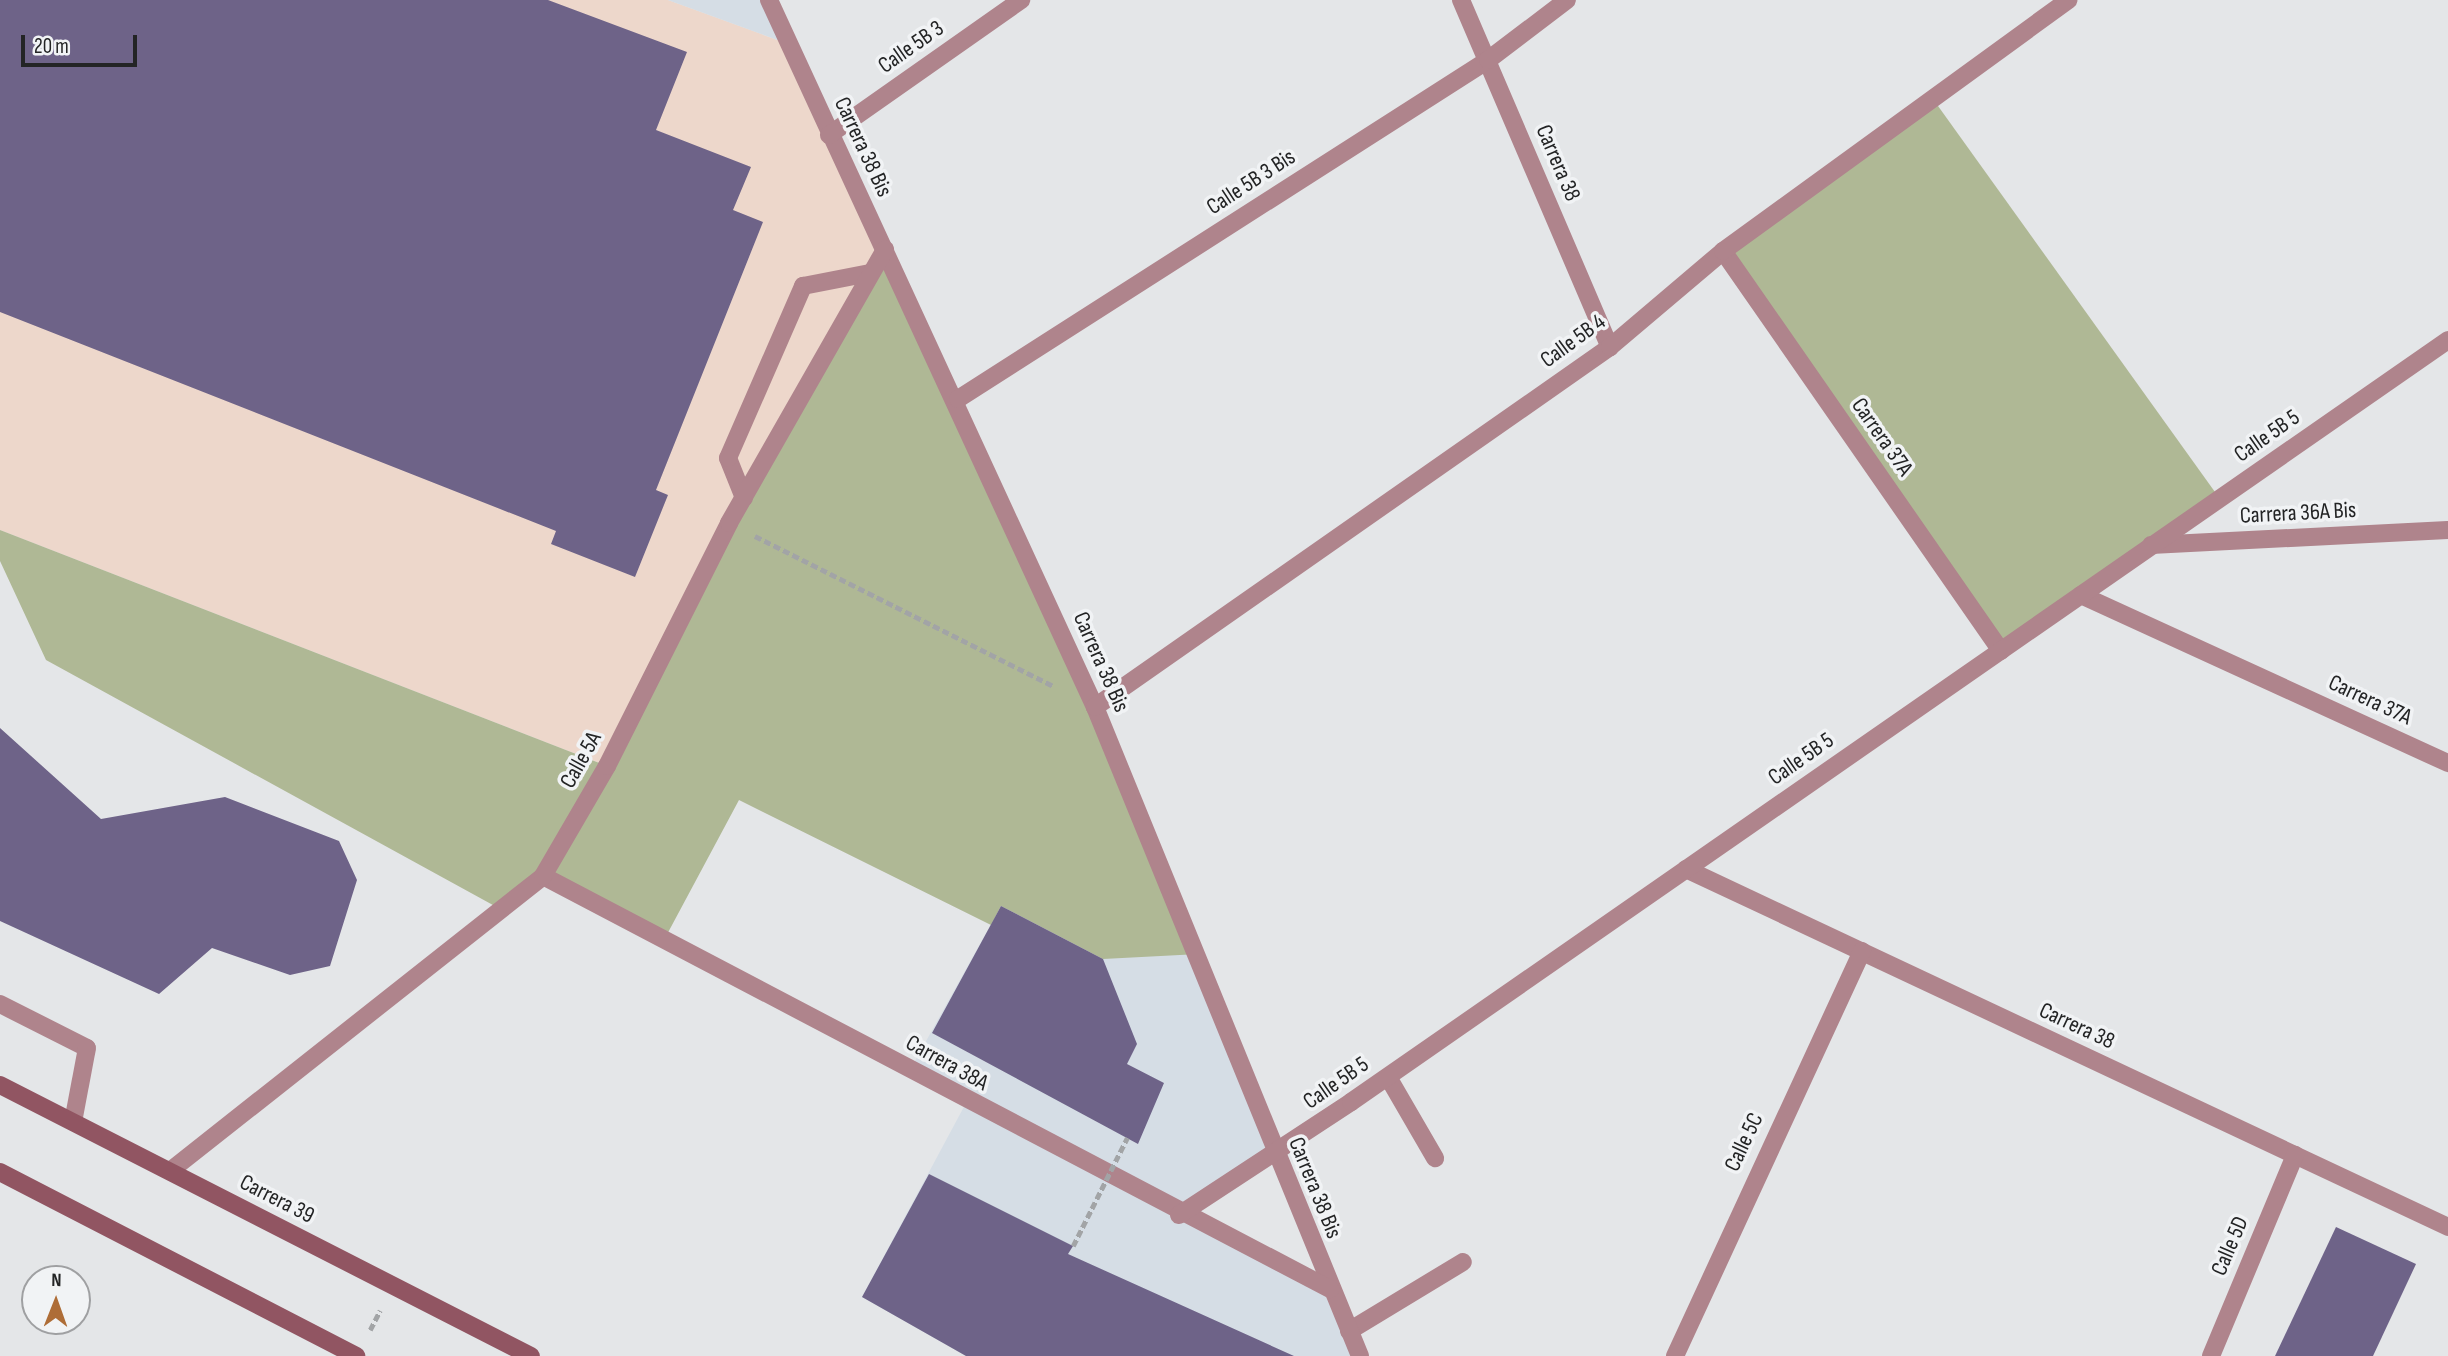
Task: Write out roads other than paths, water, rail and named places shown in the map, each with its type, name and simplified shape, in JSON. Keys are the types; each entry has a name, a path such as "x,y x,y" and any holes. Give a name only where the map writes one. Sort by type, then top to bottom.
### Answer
{"main road":[{"name":"Carrera 39","path":"0,1085 531,1356"},
{"path":"0,1172 356,1356"}],"street":[{"name":"Carrera 38 Bis","path":"769,0 829,135 958,399 1095,707 1275,1155 1360,1356"},
{"name":"Calle 5B 3","path":"829,135 1021,0"},
{"name":"Carrera 38","path":"1461,0 1610,346"},
{"name":"Calle 5B 3 Bis","path":"958,399 1488,60 1567,0"},
{"name":"Calle 5B 4","path":"1095,707 1610,346 1723,251 2069,0"},
{"name":"Calle 5A","path":"170,1171 543,876 607,766 729,523 885,248"},
{"name":"Carrera 37A","path":"1723,251 2001,651"},
{"path":"744,498 727,458 803,286 870,273"},
{"name":"Calle 5B 5","path":"1179,1215 1275,1155 2448,340"},
{"name":"Carrera 36A Bis","path":"2150,545 2448,530"},
{"name":"Carrera 37A","path":"2081,595 2448,763"},
{"name":"Carrera 38","path":"1686,869 2448,1227"},
{"name":"Carrera 38A","path":"543,876 1179,1215 1330,1289"},
{"name":"Calle 5C","path":"1675,1356 1862,951"},
{"path":"0,1004 87,1048 73,1122"},
{"path":"1388,1077 1435,1158"},
{"name":"Calle 5D","path":"2211,1356 2295,1156"},
{"path":"1349,1331 1463,1262"}]}
